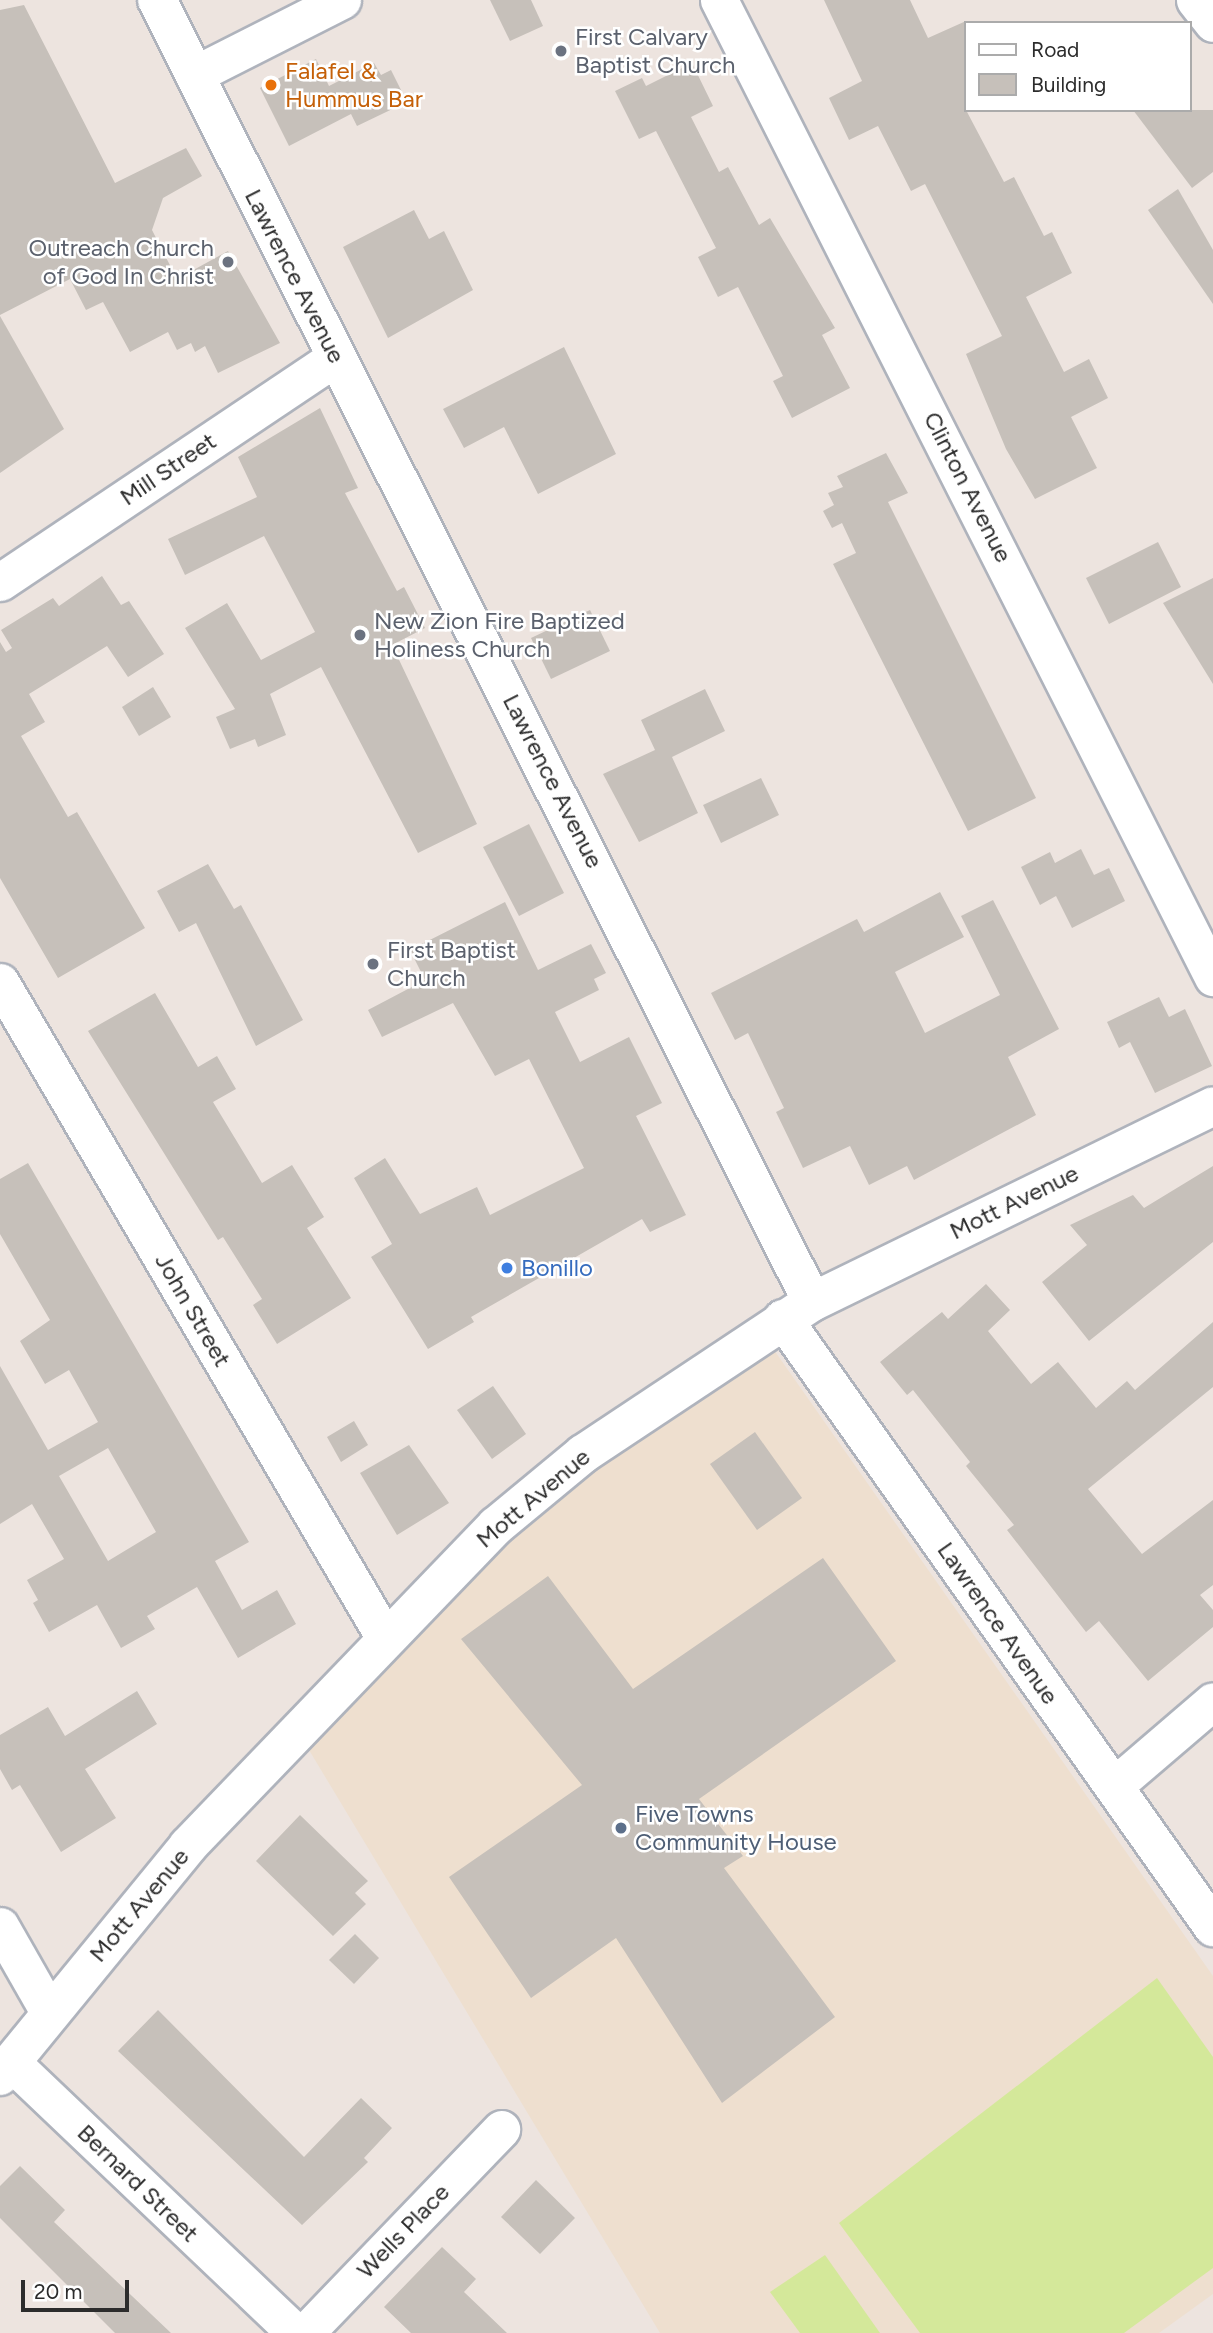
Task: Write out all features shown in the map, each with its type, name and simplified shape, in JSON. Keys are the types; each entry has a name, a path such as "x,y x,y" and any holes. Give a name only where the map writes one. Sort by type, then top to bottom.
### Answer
{"street":[{"name":"Lawrence Avenue","path":"157,0 336,357 797,1311 1114,1786 1213,1927"},
{"path":"194,75 342,0"},
{"name":"Clinton Avenue","path":"719,0 1213,977"},
{"path":"1195,0 1213,23"},
{"name":"Mill Street","path":"0,582 336,357"},
{"name":"John Street","path":"0,982 386,1638"},
{"name":"Mott Avenue","path":"5,2069 49,2012 188,1846 326,1708 386,1638 496,1526 583,1454 797,1311 1213,1106"},
{"path":"1114,1786 1213,1701"},
{"path":"0,1926 49,2012"},
{"name":"Bernard Street","path":"5,2069 296,2333"},
{"name":"Wells Place","path":"305,2333 500,2129"}],"shaded area":[{"path":"774,1350 1213,1976 1213,2294 1159,2333 660,2333 309,1750 448,1599 564,1490"}],"green space":[{"path":"1157,1978 1213,2057 1213,2268 1124,2333 920,2333 839,2223"},
{"path":"825,2255 880,2333 800,2333 770,2292"}],"building":[{"path":"490,0 531,0 543,26 510,41"},
{"path":"824,0 910,0 928,38 964,22 964,112 967,112 1004,182 1014,177 1044,236 1052,232 1072,273 1026,297 1064,372 1089,359 1108,398 1071,417 1097,468 1035,499 1006,449 966,354 1002,336 925,184 911,191 878,126 849,140 829,98 862,81"},
{"path":"24,5 115,183 186,148 202,176 163,198 152,230 177,279 228,251 280,343 218,373 205,346 195,352 191,343 177,350 168,332 130,352 103,302 86,310 70,279 0,315 0,10"},
{"path":"316,59 329,86 374,63 381,75 391,70 407,102 357,126 351,114 289,146 260,88"},
{"path":"692,63 713,106 691,117 719,172 728,167 759,225 770,218 835,328 822,335 850,388 792,418 773,381 783,376 738,287 718,297 698,257 716,248 656,131 639,139 615,91 642,78 646,86"},
{"path":"1213,110 1213,172 1192,188 1135,112"},
{"path":"1178,189 1213,250 1213,304 1148,210"},
{"path":"414,210 429,239 444,231 473,290 388,338 343,247"},
{"path":"0,316 64,429 0,473"},
{"path":"564,347 616,454 538,494 504,427 464,448 443,409"},
{"path":"320,408 358,488 345,493 397,591 404,587 425,628 392,645 477,824 418,853 321,667 270,694 286,735 258,747 255,739 230,749 216,717 235,709 185,628 227,603 261,660 315,632 264,536 185,575 168,539 257,497 238,457"},
{"path":"886,453 908,493 888,502 1036,798 968,831 833,564 856,553 842,523 832,528 823,511 834,505 828,493 843,487 837,476"},
{"path":"1158,542 1181,587 1109,624 1086,578"},
{"path":"102,576 121,605 129,601 164,654 128,677 107,646 29,694 45,722 21,736 68,817 77,812 145,928 58,978 0,878 0,642 6,652 12,648 1,630 53,598 59,606"},
{"path":"1213,578 1213,684 1163,603"},
{"path":"590,610 610,651 551,679 531,638"},
{"path":"153,687 171,717 139,736 122,707"},
{"path":"705,689 725,731 672,757 698,813 639,842 603,774 655,750 641,720"},
{"path":"761,778 779,815 721,843 703,805"},
{"path":"529,824 564,893 519,916 483,847"},
{"path":"1081,849 1094,875 1109,868 1125,901 1072,928 1056,896 1040,905 1021,867 1050,852 1055,863"},
{"path":"208,864 234,909 241,905 303,1020 256,1046 196,923 179,932 157,891"},
{"path":"940,892 964,937 895,972 925,1033 1000,995 961,916 993,900 1059,1029 1008,1057 1036,1115 914,1180 907,1166 869,1185 850,1146 803,1168 776,1112 784,1108 748,1033 735,1040 711,993 857,919 864,932"},
{"path":"505,902 538,970 591,944 606,973 594,979 599,990 555,1012 580,1062 629,1037 662,1103 636,1116 686,1215 650,1232 642,1219 471,1317 474,1322 428,1349 371,1257 392,1244 354,1178 385,1158 420,1214 477,1187 490,1215 584,1168 529,1059 495,1076 453,1003 382,1037 368,1010 425,980 410,950"},
{"path":"155,993 198,1067 217,1056 236,1089 213,1102 262,1183 292,1165 324,1217 307,1228 351,1298 277,1344 253,1305 262,1299 223,1237 218,1240 88,1031"},
{"path":"1159,997 1169,1017 1185,1009 1212,1066 1155,1093 1130,1042 1119,1048 1107,1022"},
{"path":"28,1163 249,1542 215,1561 242,1610 277,1590 296,1624 238,1658 197,1587 147,1616 155,1629 121,1648 97,1605 49,1632 33,1603 38,1600 27,1580 64,1559 32,1504 0,1524 0,1366 48,1450 98,1422 69,1370 45,1384 20,1341 50,1320 0,1234 0,1179","holes":["108,1448 156,1532 108,1561 59,1476"]},
{"path":"1213,1166 1213,1242 1089,1341 1042,1282 1087,1245 1070,1225 1133,1195 1144,1208"},
{"path":"986,1284 1010,1310 988,1331 1031,1384 1058,1362 1096,1408 1127,1381 1135,1390 1213,1322 1213,1387 1088,1489 1142,1554 1213,1500 1213,1585 1200,1595 1213,1610 1213,1627 1148,1681 1099,1621 1086,1632 1007,1530 1014,1525 966,1466 970,1462 913,1390 907,1395 880,1362 942,1312 948,1319"},
{"path":"493,1386 526,1434 492,1459 457,1410"},
{"path":"354,1421 368,1445 341,1462 327,1437"},
{"path":"755,1432 802,1498 757,1530 710,1464"},
{"path":"409,1445 449,1503 397,1535 360,1473"},
{"name":"Five Towns Community House","path":"823,1558 896,1661 699,1799 743,1856 724,1868 835,2017 722,2103 616,1938 531,1998 449,1877 582,1785 461,1639 548,1576 633,1689"},
{"path":"137,1691 157,1724 85,1769 116,1818 61,1852 20,1785 12,1790 0,1769 0,1735 48,1707 65,1736"},
{"path":"300,1815 368,1881 355,1893 366,1904 333,1936 256,1861"},
{"path":"355,1934 379,1958 354,1984 329,1960"},
{"path":"158,2010 304,2157 361,2098 392,2128 364,2158 368,2162 302,2225 118,2051"},
{"path":"20,2166 65,2210 54,2222 171,2333 115,2333 0,2218 0,2186"},
{"path":"536,2180 575,2218 540,2254 501,2217"},
{"path":"442,2247 476,2279 464,2292 507,2333 411,2333 384,2307"}],"place":[{"name":"First Calvary Baptist Church","path":"561,51"},
{"name":"Falafel & Hummus Bar","path":"271,85"},
{"name":"Outreach Church of God In Christ","path":"228,262"},
{"name":"New Zion Fire Baptized Holiness Church","path":"360,635"},
{"name":"First Baptist Church","path":"373,964"},
{"name":"Bonillo","path":"507,1268"},
{"name":"Five Towns Community House","path":"621,1828"}]}
